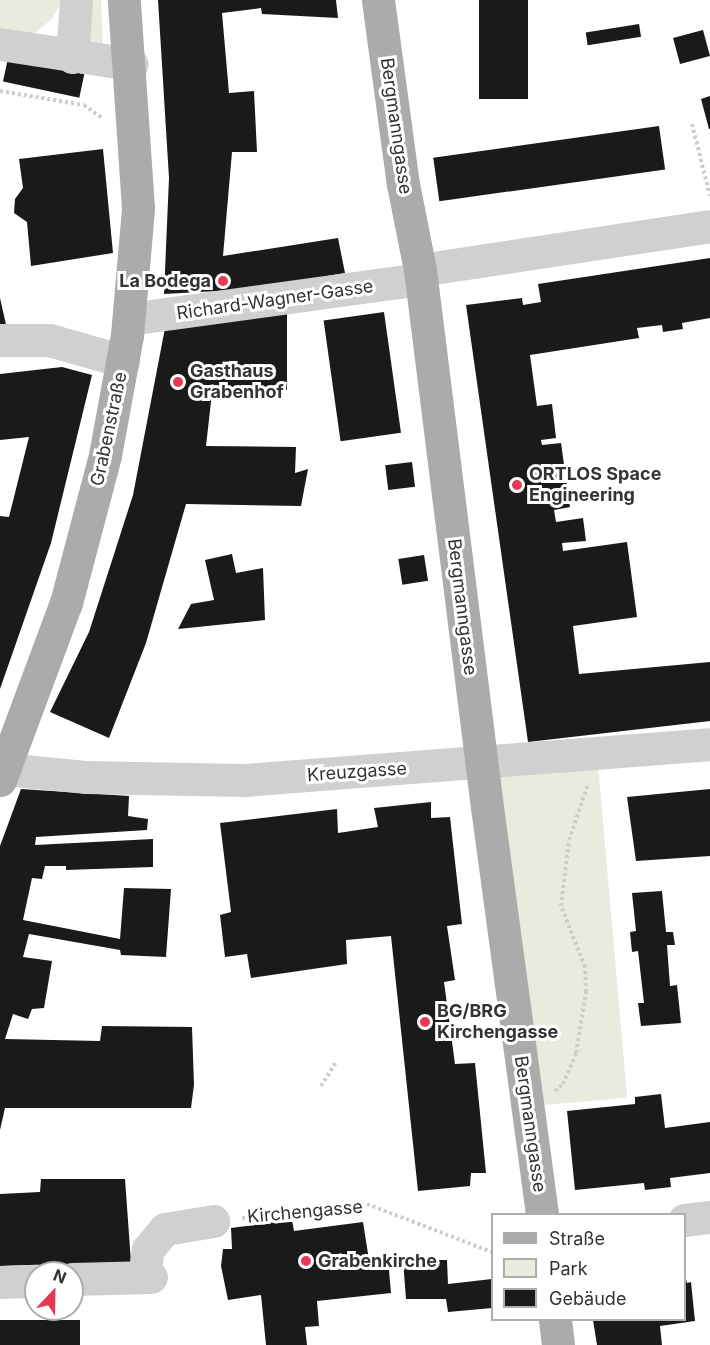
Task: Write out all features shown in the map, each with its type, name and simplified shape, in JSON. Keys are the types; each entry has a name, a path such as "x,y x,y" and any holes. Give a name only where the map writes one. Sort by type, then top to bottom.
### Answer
{"main road":[{"name":"Grabenstraße","path":"2,775 66,603 105,455 123,361 129,319 138,208 131,64 124,0"},
{"name":"Bergmanngasse","path":"378,0 403,184 421,275 481,763 542,1213"},
{"path":"555,1321 558,1345"}],"street":[{"path":"72,57 76,0"},
{"path":"0,44 72,57 131,64"},
{"name":"Richard-Wagner-Gasse","path":"129,319 285,299 530,254 710,226"},
{"path":"0,340 49,340 123,361"},
{"name":"Kreuzgasse","path":"2,775 244,780 710,744"},
{"path":"686,1220 710,1217"},
{"path":"84,1280 147,1277 148,1249 165,1229 213,1221"},
{"path":"0,1282 24,1281"}],"path":[{"path":"0,91 84,105 109,123"},
{"path":"692,124 710,196"},
{"path":"528,1110 563,1084 576,1053 586,992 585,967 561,906 562,886 569,840 597,753"},
{"path":"321,1086 336,1062"},
{"name":"Kirchengasse","path":"213,1221 367,1204 491,1252"}],"green space":[{"path":"0,0 63,0 51,20 28,38 0,31"},
{"path":"80,0 101,0 103,45 91,49"},
{"path":"597,753 627,1098 512,1108 481,763"}],"building":[{"path":"158,0 336,0 338,18 262,14 261,8 222,13 229,93 254,91 257,152 232,152 223,256 338,238 345,273 253,289 164,294 169,178"},
{"path":"479,0 528,0 528,99 479,99"},
{"path":"639,24 641,37 588,45 586,32"},
{"path":"703,30 710,56 680,64 673,38"},
{"path":"8,58 84,74 79,98 3,81"},
{"path":"710,96 710,129 709,129 701,99"},
{"path":"659,126 665,170 439,201 433,158"},
{"path":"103,149 113,253 31,266 27,222 14,213 15,199 23,188 19,159"},
{"path":"710,258 710,318 682,323 683,329 663,332 662,325 637,328 639,338 530,355 537,406 552,404 556,438 541,440 542,445 561,443 570,507 554,510 556,522 583,518 586,541 562,543 563,551 627,542 637,617 573,626 579,674 710,662 710,721 528,742 466,305 522,298 523,305 541,302 538,284"},
{"path":"0,298 7,329 0,329"},
{"path":"287,310 287,390 212,393 206,446 296,447 295,473 308,469 301,506 186,504 146,643 109,738 50,712 89,632 133,495 165,328"},
{"path":"384,312 401,433 341,441 324,320"},
{"path":"62,367 92,375 51,543 0,689 0,516 9,517 29,437 0,440 0,374"},
{"path":"412,462 415,487 388,490 385,465"},
{"path":"232,554 236,573 263,568 265,620 178,629 191,604 214,600 205,560"},
{"path":"424,555 428,581 402,585 398,559"},
{"path":"21,789 129,796 128,816 148,819 147,830 36,837 35,845 153,839 153,867 66,870 66,866 45,866 42,879 32,878 23,920 120,939 124,888 171,889 166,957 121,955 120,950 29,934 23,957 52,961 44,1008 32,1009 28,1019 13,1014 5,1039 100,1041 102,1026 192,1027 194,1085 191,1108 5,1108 0,1130 0,846"},
{"path":"710,789 710,856 636,861 627,797"},
{"name":"BG/BRG Kirchengasse","path":"431,802 431,818 450,817 462,924 447,926 455,980 444,982 455,1064 475,1063 486,1173 471,1173 470,1186 418,1191 391,936 346,940 347,964 251,978 247,954 225,957 220,915 231,912 220,823 337,809 338,833 378,827 374,808"},
{"path":"662,891 666,932 673,932 675,945 667,945 670,986 677,985 681,1023 641,1026 638,1003 644,1003 638,951 632,952 630,932 636,931 632,893"},
{"path":"661,1094 665,1128 710,1122 710,1173 670,1178 671,1187 645,1190 644,1183 575,1190 567,1111 635,1104 635,1097"},
{"path":"41,1179 125,1179 131,1262 84,1263 84,1261 24,1261 24,1265 0,1266 0,1194 40,1192"},
{"name":"Grabenkirche","path":"292,1220 294,1231 363,1222 369,1260 388,1259 391,1293 317,1301 319,1326 305,1327 307,1345 266,1345 261,1295 228,1300 221,1266 223,1249 232,1249 231,1228"},
{"path":"403,1260 447,1260 448,1284 491,1279 491,1308 448,1312 446,1299 406,1299"},
{"path":"686,1279 687,1283 691,1282 695,1321 660,1326 662,1345 597,1345 593,1321 686,1321"},
{"path":"0,1320 80,1321 80,1345 0,1345"}],"place":[{"name":"La Bodega","path":"223,281"},
{"name":"Gasthaus Grabenhof","path":"178,382"},
{"name":"ORTLOS Space Engineering","path":"517,485"},
{"name":"BG/BRG Kirchengasse","path":"425,1022"},
{"name":"Grabenkirche","path":"306,1261"}]}
